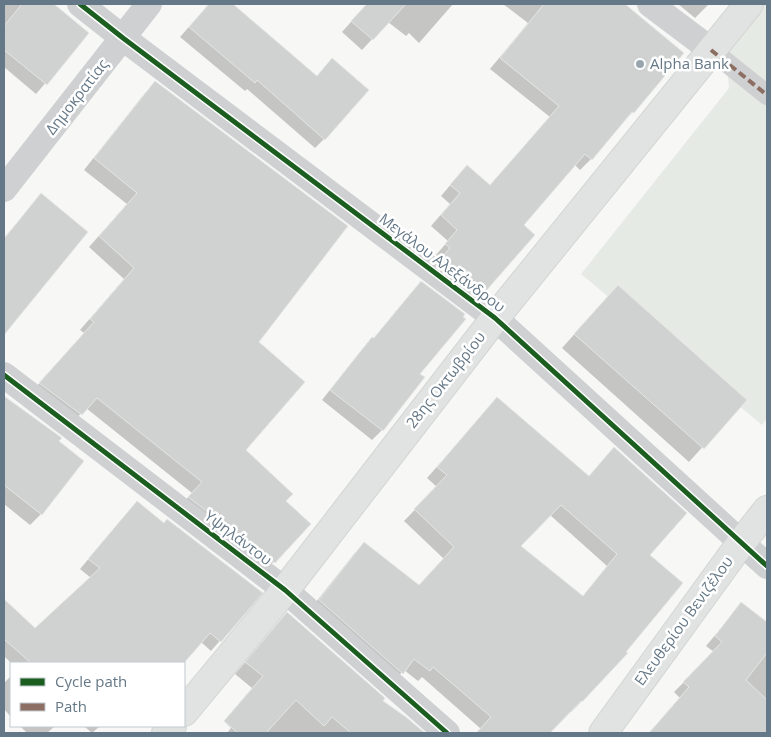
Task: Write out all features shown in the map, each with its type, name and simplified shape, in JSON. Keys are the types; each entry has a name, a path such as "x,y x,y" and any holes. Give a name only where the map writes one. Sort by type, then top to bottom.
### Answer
{"main road":[{"name":"28ης Οκτωβρίου","path":"185,711 285,590 494,318 749,4"},
{"name":"Ελευθερίου Βενιζέλου","path":"603,733 740,543 767,510"}],"street":[{"name":"Μεγάλου Αλεξάνδρου","path":"80,4 494,318 767,566"},
{"name":"Δημοκρατίας","path":"4,189 150,4"},
{"path":"650,4 712,50 767,95"},
{"name":"Υψηλάντου","path":"4,375 285,590 447,733"}],"shaded area":[{"path":"756,4 767,4 767,418 762,425 581,274 729,88 725,45"}],"building":[{"path":"22,4 54,4 89,33 47,85 4,50 4,26"},
{"path":"209,4 233,4 317,76 332,58 369,90 325,140 257,80 255,83 189,27"},
{"path":"367,4 406,4 373,40 351,21"},
{"path":"544,4 625,4 684,53 592,160 585,154 524,225 535,235 485,292 441,258 450,248 445,244 457,230 441,215 460,193 450,185 467,165 490,185 559,106 500,58"},
{"path":"155,81 348,226 259,342 305,382 246,450 293,494 286,501 311,524 275,563 188,497 202,482 97,398 82,415 39,383 94,322 90,319 134,268 99,236 137,193 94,158"},
{"path":"41,193 88,232 4,335 4,239"},
{"path":"421,281 465,314 463,317 466,319 420,374 425,377 383,431 330,390 372,337 374,338"},
{"path":"618,285 747,400 704,449 574,334"},
{"path":"4,396 62,438 59,441 84,461 42,515 4,485"},
{"path":"497,397 589,476 614,447 687,513 650,555 683,583 626,652 628,653 550,733 476,733 491,717 433,667 430,671 414,659 403,674 319,600 364,542 419,585 454,547 414,509 447,475 437,467","holes":["561,505 617,554 583,596 521,546"]},
{"path":"137,501 164,523 167,519 263,593 221,642 210,633 185,662 30,662 4,639 4,599 35,628 100,568 88,559"},
{"path":"741,602 767,622 767,653 746,680 767,700 767,733 649,733 689,687 683,682 722,642 715,636"},
{"path":"287,612 385,698 383,701 425,733 351,733 332,717 324,726 296,700 266,733 238,733 224,721 263,676 245,662"}],"marked path":[{"path":"711,50 767,95"}],"cycle path":[{"path":"80,4 495,318 767,566"},
{"path":"4,375 285,590 447,733"}],"place":[{"name":"Alpha Bank","path":"640,64"}]}
